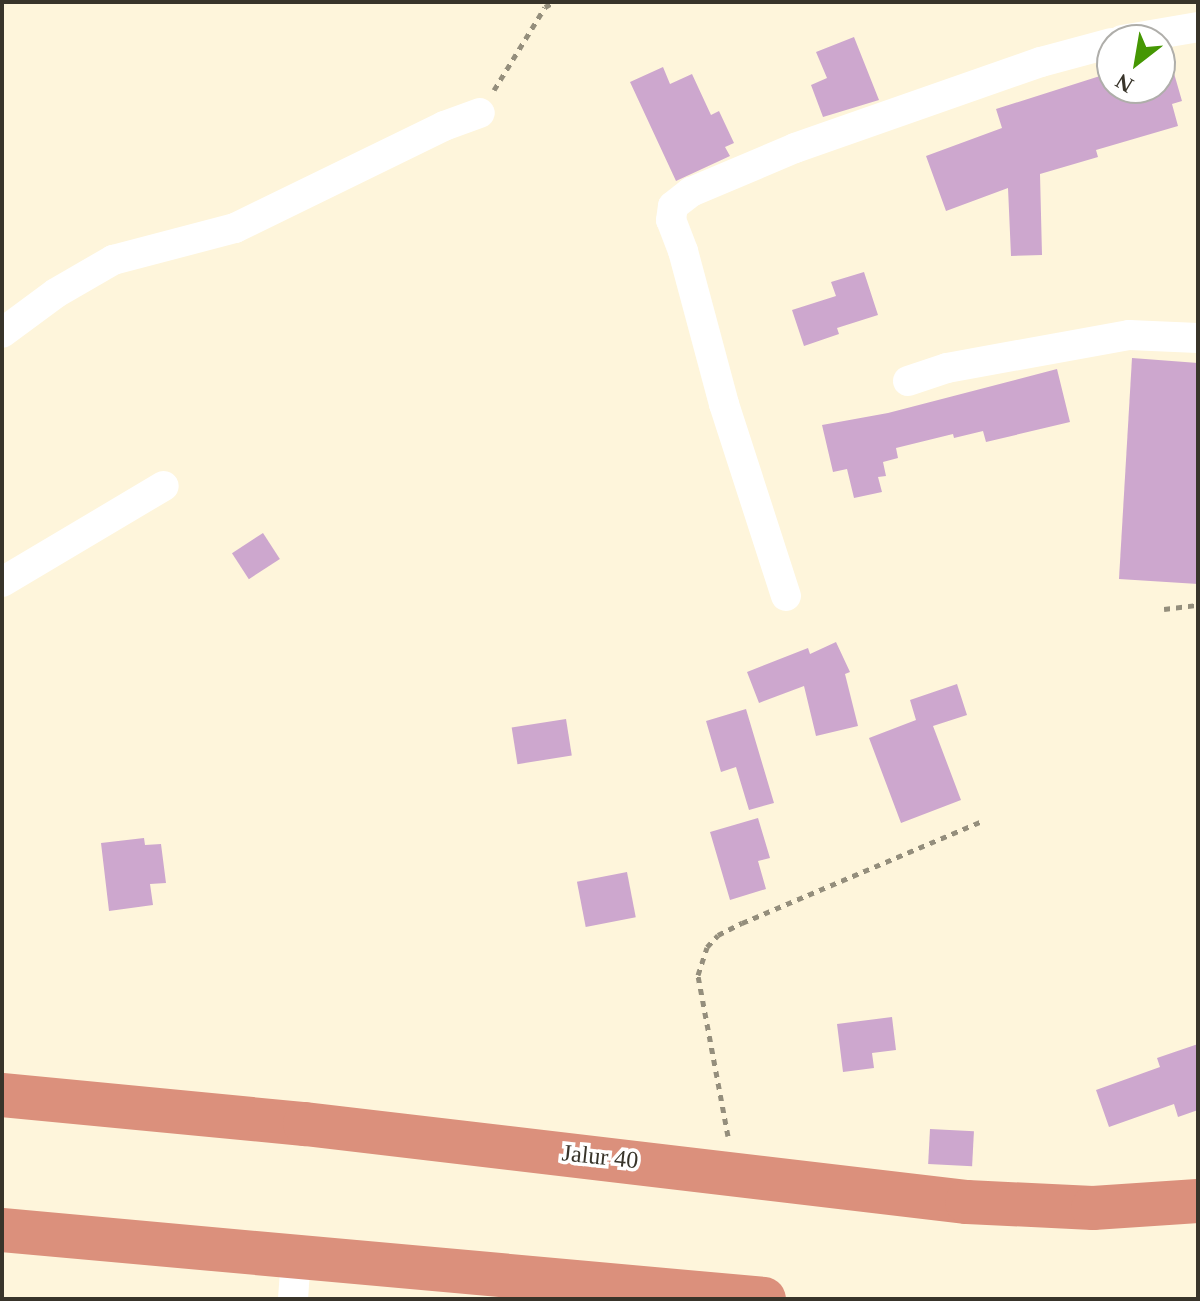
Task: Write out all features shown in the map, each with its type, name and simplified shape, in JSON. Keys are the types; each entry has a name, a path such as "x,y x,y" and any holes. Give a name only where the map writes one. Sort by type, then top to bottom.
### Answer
{"highway":[{"name":"Jalur 40","path":"2,1095 305,1124 733,1171 967,1202 1093,1208 1198,1201"},
{"path":"2,1230 295,1278 764,1299"}],"street":[{"path":"1176,31 1198,27"},
{"path":"786,596 724,404 683,251 671,220 673,206 691,192 795,148 1041,62 1096,47"},
{"path":"2,333 56,293 113,260 235,228 444,126 480,113"},
{"path":"908,381 947,368 1129,335 1198,338"},
{"path":"2,582 164,486"}],"path":[{"path":"480,113 545,7 554,2"},
{"path":"1164,609 1198,605"},
{"path":"733,1171 719,1074 698,975 707,947 718,935 742,923 980,822"}],"building":[{"path":"854,37 879,100 823,117 811,85 827,78 816,52"},
{"path":"663,67 670,84 692,74 711,115 719,111 734,143 725,147 730,156 676,181 630,82"},
{"path":"1096,77 1096,104 1172,104 1178,126 1096,150 1098,157 1040,174 1042,255 1011,256 1008,188 946,211 926,156 1002,128 996,109"},
{"path":"1176,80 1182,101 1176,103"},
{"path":"864,272 878,315 837,328 839,334 804,346 792,310 836,296 831,282"},
{"path":"1132,358 1198,363 1198,584 1119,579"},
{"path":"1057,369 1070,422 986,442 983,431 954,438 953,434 896,448 898,458 883,462 886,476 878,477 882,492 854,498 847,469 833,472 822,425 888,413"},
{"path":"263,533 280,559 249,579 232,553"},
{"path":"836,642 850,672 845,674 858,726 816,736 804,686 759,703 747,672 808,648 810,654"},
{"path":"957,684 967,715 933,726 961,800 901,823 869,738 916,720 910,700"},
{"path":"746,709 774,803 749,810 736,767 721,772 706,721"},
{"path":"566,719 572,756 517,764 512,728"},
{"path":"758,818 770,858 758,861 766,889 730,900 710,832"},
{"path":"144,838 145,845 161,844 166,883 150,884 153,905 109,911 101,843"},
{"path":"627,872 636,917 586,927 577,882"},
{"path":"892,1017 896,1050 872,1053 874,1068 843,1072 837,1024"},
{"path":"1198,1044 1198,1110 1178,1117 1174,1104 1109,1127 1096,1090 1160,1067 1157,1058"},
{"path":"930,1129 974,1131 972,1166 928,1164"}]}
